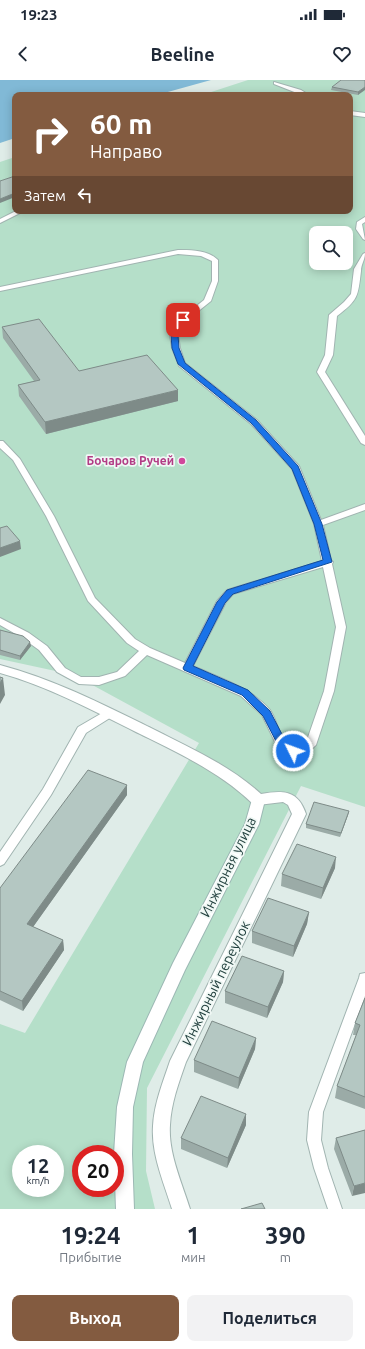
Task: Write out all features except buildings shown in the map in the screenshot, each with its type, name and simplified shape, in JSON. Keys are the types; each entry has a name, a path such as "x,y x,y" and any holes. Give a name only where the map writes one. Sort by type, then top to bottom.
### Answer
{"street":[{"path":"0,669 28,676 109,713 221,769 247,788 258,800"},
{"name":"Инжирный переулок","path":"181,1209 166,1159 161,1127 166,1095 178,1060 299,814 297,806 290,800 281,796 258,800"},
{"name":"Инжирная улица","path":"125,1209 123,1154 125,1107 136,1062 178,968 252,824 258,800"}],"lane":[{"path":"276,82 301,92"},
{"path":"353,113 365,115"},
{"path":"0,221 15,214"},
{"path":"365,219 360,223 359,229 365,238"},
{"path":"0,290 178,252 200,253 211,256 215,260 214,281 207,301 183,320 174,335 176,348 182,364 254,422 296,468 318,524 328,562 341,627 329,691 311,745 303,750 293,751 282,745 266,714 245,693 146,650 131,641 91,599 42,503 16,459 0,443"},
{"path":"365,255 357,265 356,291 348,303 333,315 329,356 321,372 365,443"},
{"path":"318,524 365,507"},
{"path":"187,668 222,602 230,592 328,562"},
{"path":"0,621 25,635 43,648 61,670 79,680 99,681 121,674 146,650"},
{"path":"0,861 46,792 82,730 109,713"},
{"path":"335,1209 321,1168 314,1140 316,1112 365,978"}],"green space":[{"name":"Бочаров Ручей","path":"248,80 365,80 365,807 301,786 147,1088 146,1171 155,1209 0,1209 0,1024 25,1033 199,743 74,675 0,659 0,162 12,158 12,214 353,214 353,92 211,92"}],"water":[{"path":"0,80 211,80 168,92 12,92 12,139 0,143"}],"place":[{"name":"Бочаров Ручей","path":"182,461"}],"route":[{"path":"183,320 174,335 176,348 182,364 254,422 296,468 318,524 328,562 258,582 230,592 222,602 187,668 245,693 266,714 282,745 293,751"}]}
